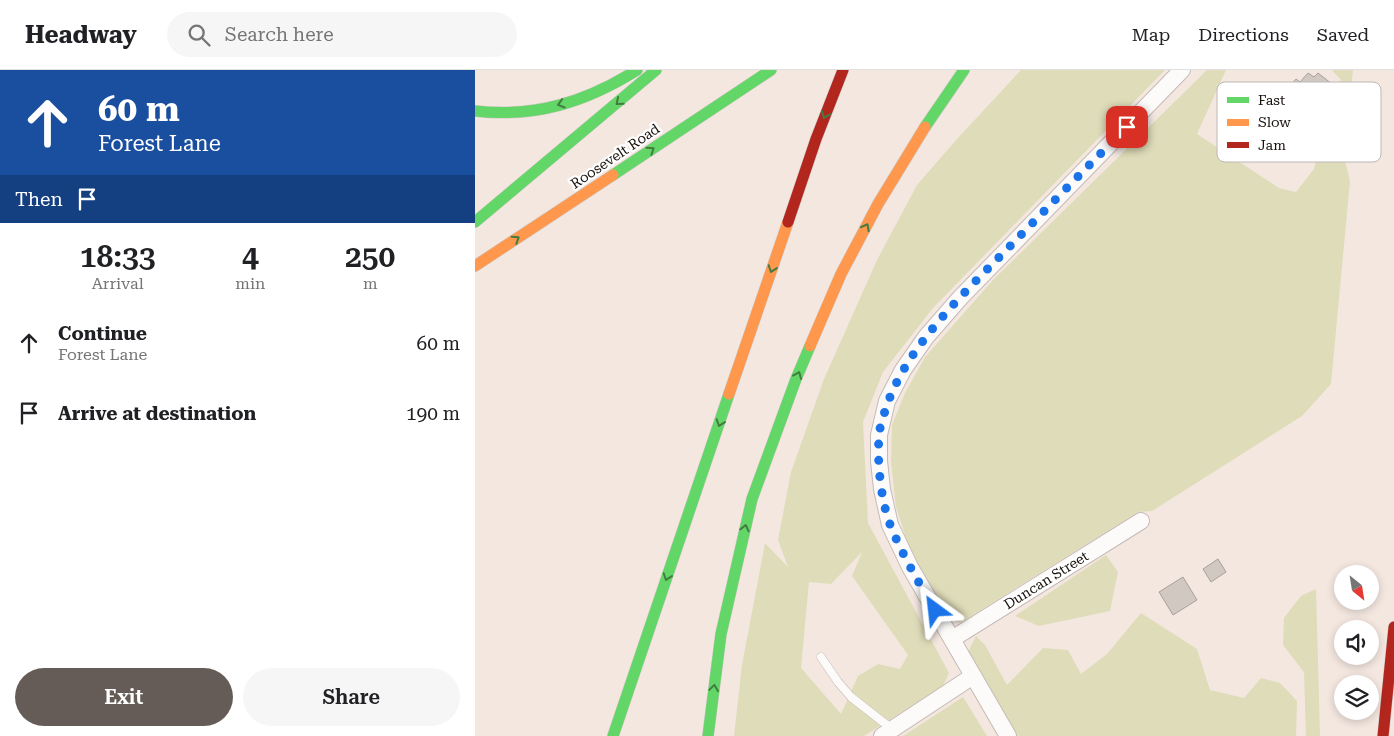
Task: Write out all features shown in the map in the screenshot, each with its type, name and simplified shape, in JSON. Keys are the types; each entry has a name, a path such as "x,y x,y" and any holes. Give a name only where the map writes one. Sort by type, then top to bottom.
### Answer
{"main road":[{"path":"475,111 497,114 527,112 559,106 621,81 637,70"},
{"path":"475,222 655,70"},
{"name":"Roosevelt Road","path":"475,266 771,70"},
{"path":"613,736 815,139 843,70"},
{"path":"707,736 721,634 752,499 796,379 841,274 878,204 929,119 964,70"},
{"path":"1383,736 1394,627"}],"street":[{"path":"1008,736 906,559 890,525 882,489 879,461 879,435 887,401 903,370 926,337 960,298 1182,70"},
{"name":"Duncan Street","path":"952,639 1141,521"},
{"path":"887,733 973,676"}],"lane":[{"path":"821,657 851,697 887,733"}],"shaded area":[{"path":"1021,70 1165,70 933,308 883,372 863,422 868,523 949,673 943,686 864,736 734,736 742,665 765,543 788,567 778,540 791,472 824,379 877,260 917,185","holes":["862,552 852,576 908,655 900,669 878,664 858,676 841,714 801,668 809,582 831,584"]},
{"path":"1207,70 1226,70 1221,82 1217,82 1217,90 1197,134 1217,147 1217,162 1240,162 1279,188 1296,192 1314,169 1316,162 1345,162 1350,181 1331,384 1302,416 1152,511 1138,512 960,623 948,615 912,557 896,507 891,462 892,425 905,393 925,357 993,280"},
{"path":"1332,70 1353,70 1352,82 1340,82 1341,80"},
{"path":"1106,555 1118,572 1110,611 1039,626 1015,616"},
{"path":"1316,589 1320,736 1306,736 1304,672 1283,645 1284,618 1301,596"},
{"path":"1141,613 1197,649 1210,690 1244,698 1261,678 1280,683 1297,701 1296,736 1018,736 968,652 976,636 985,645 1007,685 1043,648 1068,650 1081,674 1107,654"},
{"path":"963,697 987,736 903,736"}],"building":[{"path":"1308,73 1314,77 1318,73 1329,82 1300,82"},
{"path":"1218,559 1226,572 1211,582 1203,569"},
{"path":"1183,577 1197,600 1173,615 1159,592"}],"traffic: fast":[{"path":"475,111 518,112 539,110 559,105 599,91 637,70"},
{"path":"475,222 656,70"},
{"path":"613,175 771,70"},
{"path":"925,127 964,70"},
{"path":"708,736 721,634 752,499 810,346"},
{"path":"613,736 729,394"}],"traffic: slow":[{"path":"810,346 841,274 878,204 925,127"},
{"path":"475,266 613,175"},
{"path":"729,394 788,222"}],"traffic: jam":[{"path":"788,222 816,139 843,70"},
{"path":"1383,736 1394,627"}],"route":[{"path":"935,610 910,568 890,525 882,489 879,461 879,435 887,401 903,370 926,337 960,298 1127,127"}]}
